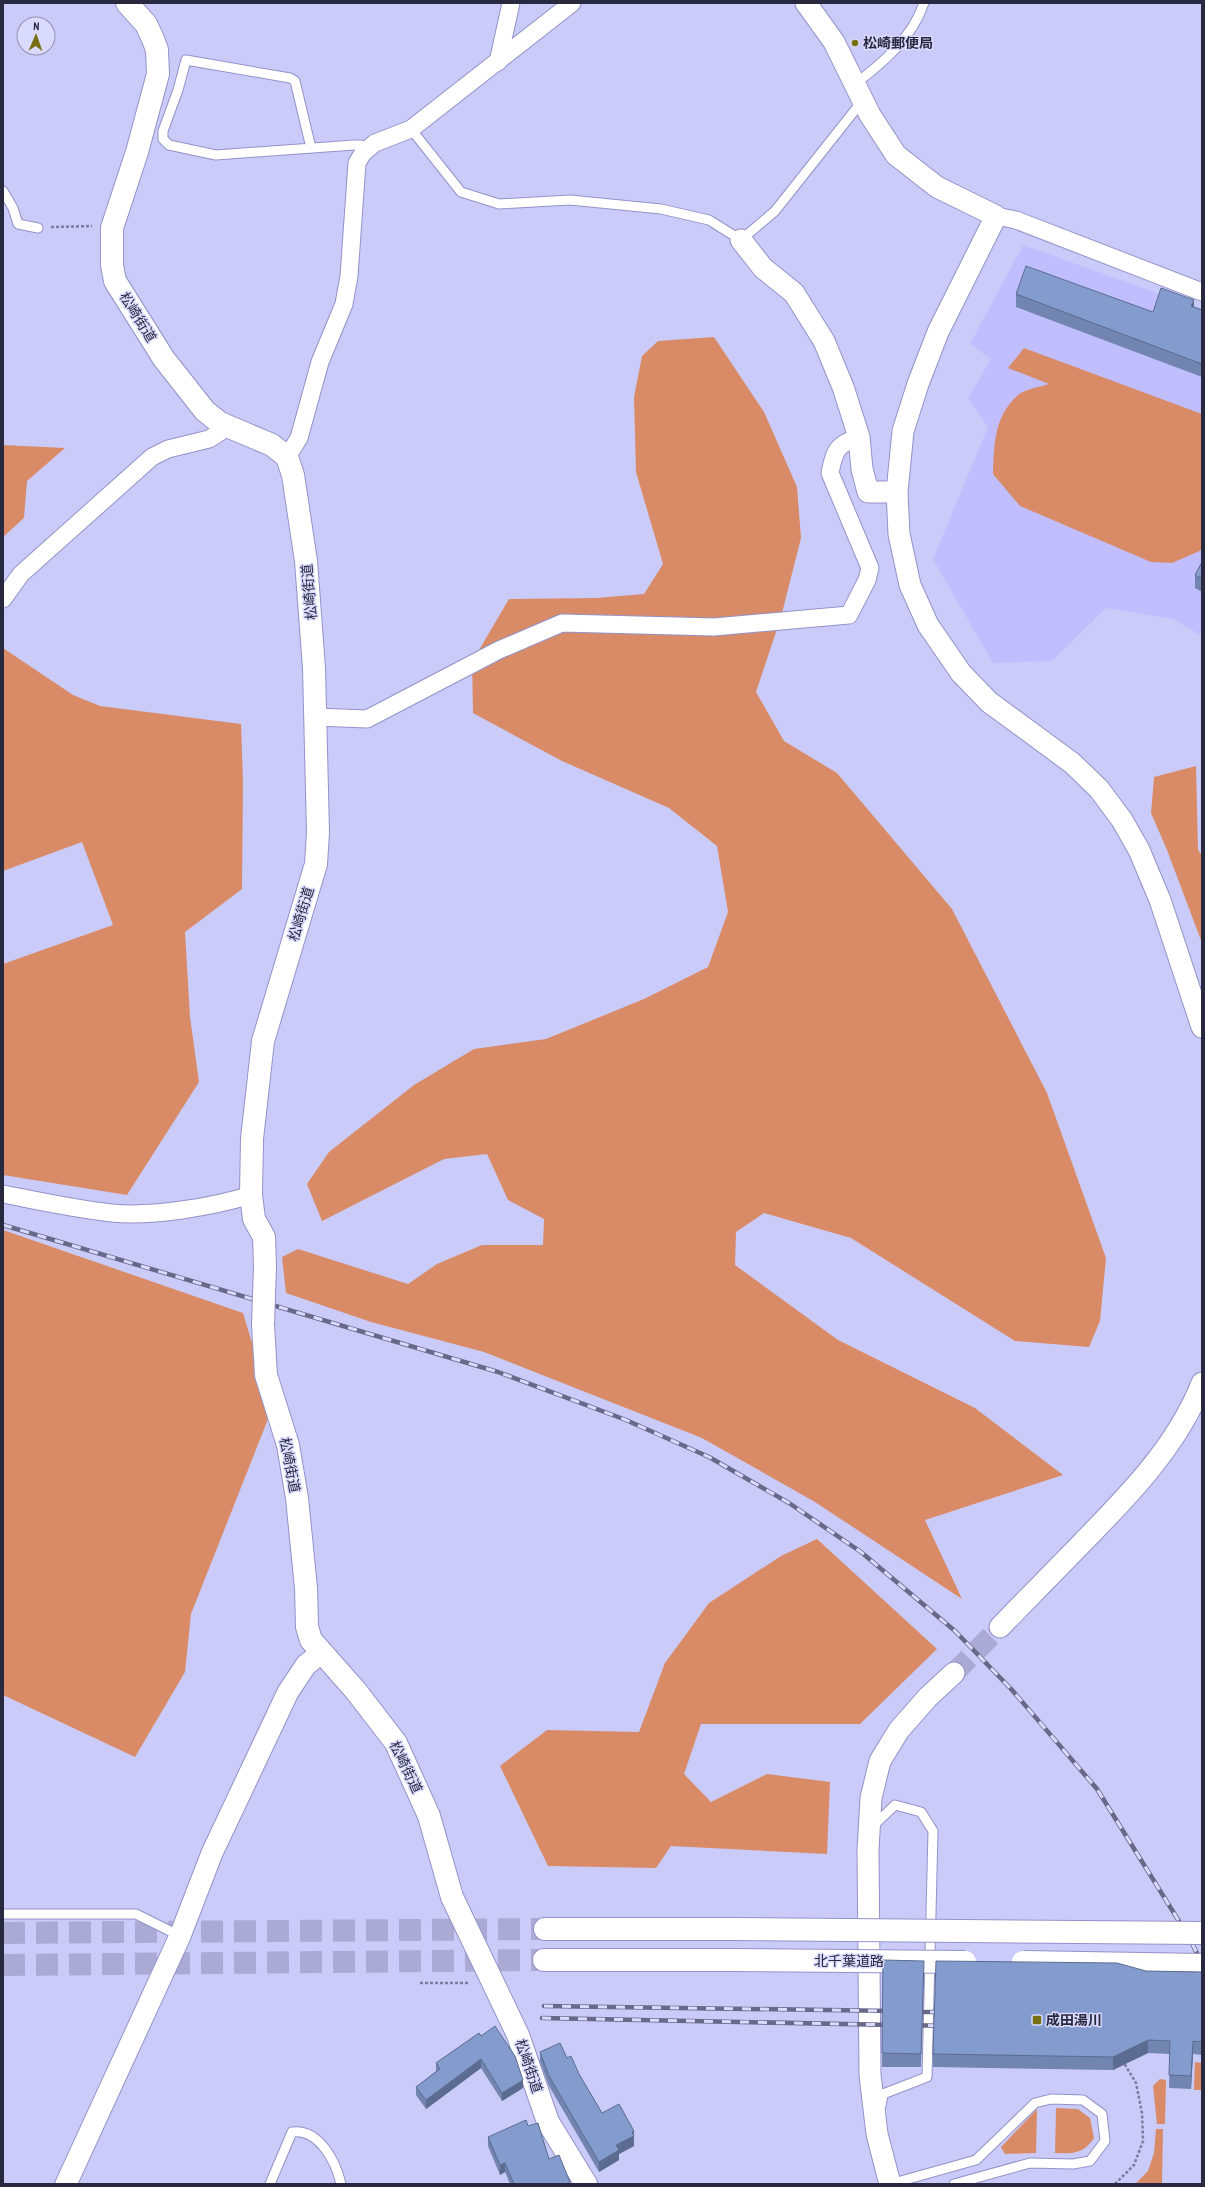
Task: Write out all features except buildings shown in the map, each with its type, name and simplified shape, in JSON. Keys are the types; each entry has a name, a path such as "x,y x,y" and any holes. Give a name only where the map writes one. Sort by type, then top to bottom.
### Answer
{"main road":[{"name":"松崎街道","path":"127,3 146,24 153,39 157,50 158,74 112,228 112,265 115,281 164,359 205,411 220,423 272,445 287,457 293,475 310,596 318,832 316,864 263,1041 252,1140 251,1195 254,1219 264,1237 266,1266 263,1325 266,1375 288,1445 297,1498 306,1588 307,1627 311,1640 356,1691 396,1743 429,1816 452,1897 518,2035 548,2122 586,2184"},
{"path":"545,1929 1202,1933"},
{"name":"北千葉道路","path":"544,1960 981,1962"},
{"path":"1005,1962 1202,1965"}],"street":[{"path":"498,62 511,3"},
{"path":"287,457 299,438 320,362 344,304 349,276 358,163 366,150 375,143 411,129 572,3"},
{"path":"806,3 834,42 870,115 896,156 938,187 996,216 1016,220 1202,292"},
{"path":"996,216 938,332 918,384 903,431 897,492 899,534 910,585 928,625 961,673 989,702 1072,763 1100,789 1122,820 1139,850 1160,900 1202,1027"},
{"path":"741,240 763,268 794,293 824,341 843,387 859,437 862,469 868,492 897,492"},
{"path":"3,599 21,574 152,457 168,449 209,439 220,432 220,423"},
{"path":"315,717 367,719 499,650 562,623 714,627 849,615 867,580 870,568 830,473 833,458 840,445 859,437"},
{"path":"3,1194 113,1213 152,1214 234,1200 251,1195"},
{"path":"1000,1627 1118,1506 1153,1466 1179,1428 1202,1383"},
{"path":"66,2184 180,1936 212,1853 288,1692 306,1665 321,1653"},
{"path":"890,2184 877,2134 870,2075 869,1830 871,1798 880,1761 899,1730 928,1697 954,1672"}],"lane":[{"path":"411,129 461,192 499,204 570,200 661,209 709,220 741,240 775,211 859,92 907,36 916,22 924,3"},
{"path":"311,148 295,81 290,78 186,60 178,90 163,131 163,139 169,144 216,155 360,145 366,150"},
{"path":"3,190 13,208 18,224 38,228"},
{"path":"869,1830 895,1805 921,1812 932,1831 927,2077 883,2094 877,2134"},
{"path":"3,1914 136,1914 180,1936"},
{"path":"890,2184 976,2160 1035,2103 1051,2099 1083,2100 1102,2114 1105,2141 1090,2161 1073,2164 1030,2164 954,2184"},
{"path":"270,2184 292,2132 301,2131 314,2136 328,2153 338,2172 341,2184"}],"path":[{"path":"38,228 99,225"},
{"path":"420,1983 476,1983"},
{"path":"1115,2184 1134,2164 1143,2141 1142,2113 1136,2083 1124,2063"}],"shaded area":[{"path":"1023,245 1202,309 1202,636 1173,619 1106,608 1052,661 993,663 933,559 988,427 968,398 991,359 970,344"},
{"path":"714,337 764,412 797,487 801,538 781,617 756,692 784,741 837,773 952,909 1047,1093 1106,1258 1100,1321 1089,1347 1015,1341 851,1238 764,1213 736,1232 735,1265 838,1340 975,1408 1063,1475 925,1520 962,1599 815,1502 702,1438 484,1352 371,1322 286,1293 282,1257 298,1249 408,1284 437,1264 482,1245 543,1245 544,1219 508,1200 487,1154 444,1159 322,1221 307,1184 329,1152 414,1085 474,1049 546,1039 644,999 708,967 728,912 717,846 669,808 562,761 473,713 472,662 509,599 596,598 644,594 663,564 636,472 634,397 642,356 658,341"},
{"path":"1024,348 1202,414 1202,550 1172,563 1151,562 1020,506 993,474 997,432 1009,404 1017,396 1028,390 1049,384 1008,368"},
{"path":"3,445 65,448 27,481 24,518 3,537"},
{"path":"3,648 73,695 100,706 241,724 243,781 242,889 185,932 190,1017 199,1082 127,1195 3,1175 3,964 113,925 82,842 3,871"},
{"path":"1196,766 1198,850 1202,855 1202,943 1167,850 1151,813 1154,777"},
{"path":"3,1230 243,1313 272,1409 191,1614 185,1672 135,1757 3,1695"},
{"path":"817,1539 937,1649 860,1724 701,1724 684,1774 711,1802 767,1774 830,1782 827,1854 671,1846 656,1868 548,1866 500,1766 547,1730 639,1732 665,1663 709,1603 781,1556"},
{"path":"1195,2062 1202,2063 1202,2090 1194,2090"},
{"path":"1160,2079 1166,2080 1165,2124 1157,2124 1153,2086"},
{"path":"1056,2108 1078,2109 1090,2118 1094,2138 1082,2150 1072,2153 1055,2153"},
{"path":"1037,2109 1036,2153 1005,2154 1001,2147"},
{"path":"1156,2129 1163,2129 1162,2184 1135,2184 1148,2171 1154,2153"}],"tunnel":[{"path":"954,1673 1000,1627"},
{"path":"3,1933 545,1929"},
{"path":"3,1965 544,1960"}],"railway":[{"path":"3,1225 498,1372 626,1420 709,1457 789,1503 861,1552 955,1631 1012,1690 1097,1789 1190,1939 1202,1964"},
{"path":"544,2006 894,2011"},
{"path":"912,2012 946,2012"},
{"path":"542,2018 894,2025"},
{"path":"910,2025 944,2026"}],"place":[{"name":"松崎郵便局","path":"855,43"},
{"name":"成田湯川","path":"1037,2020"}]}
